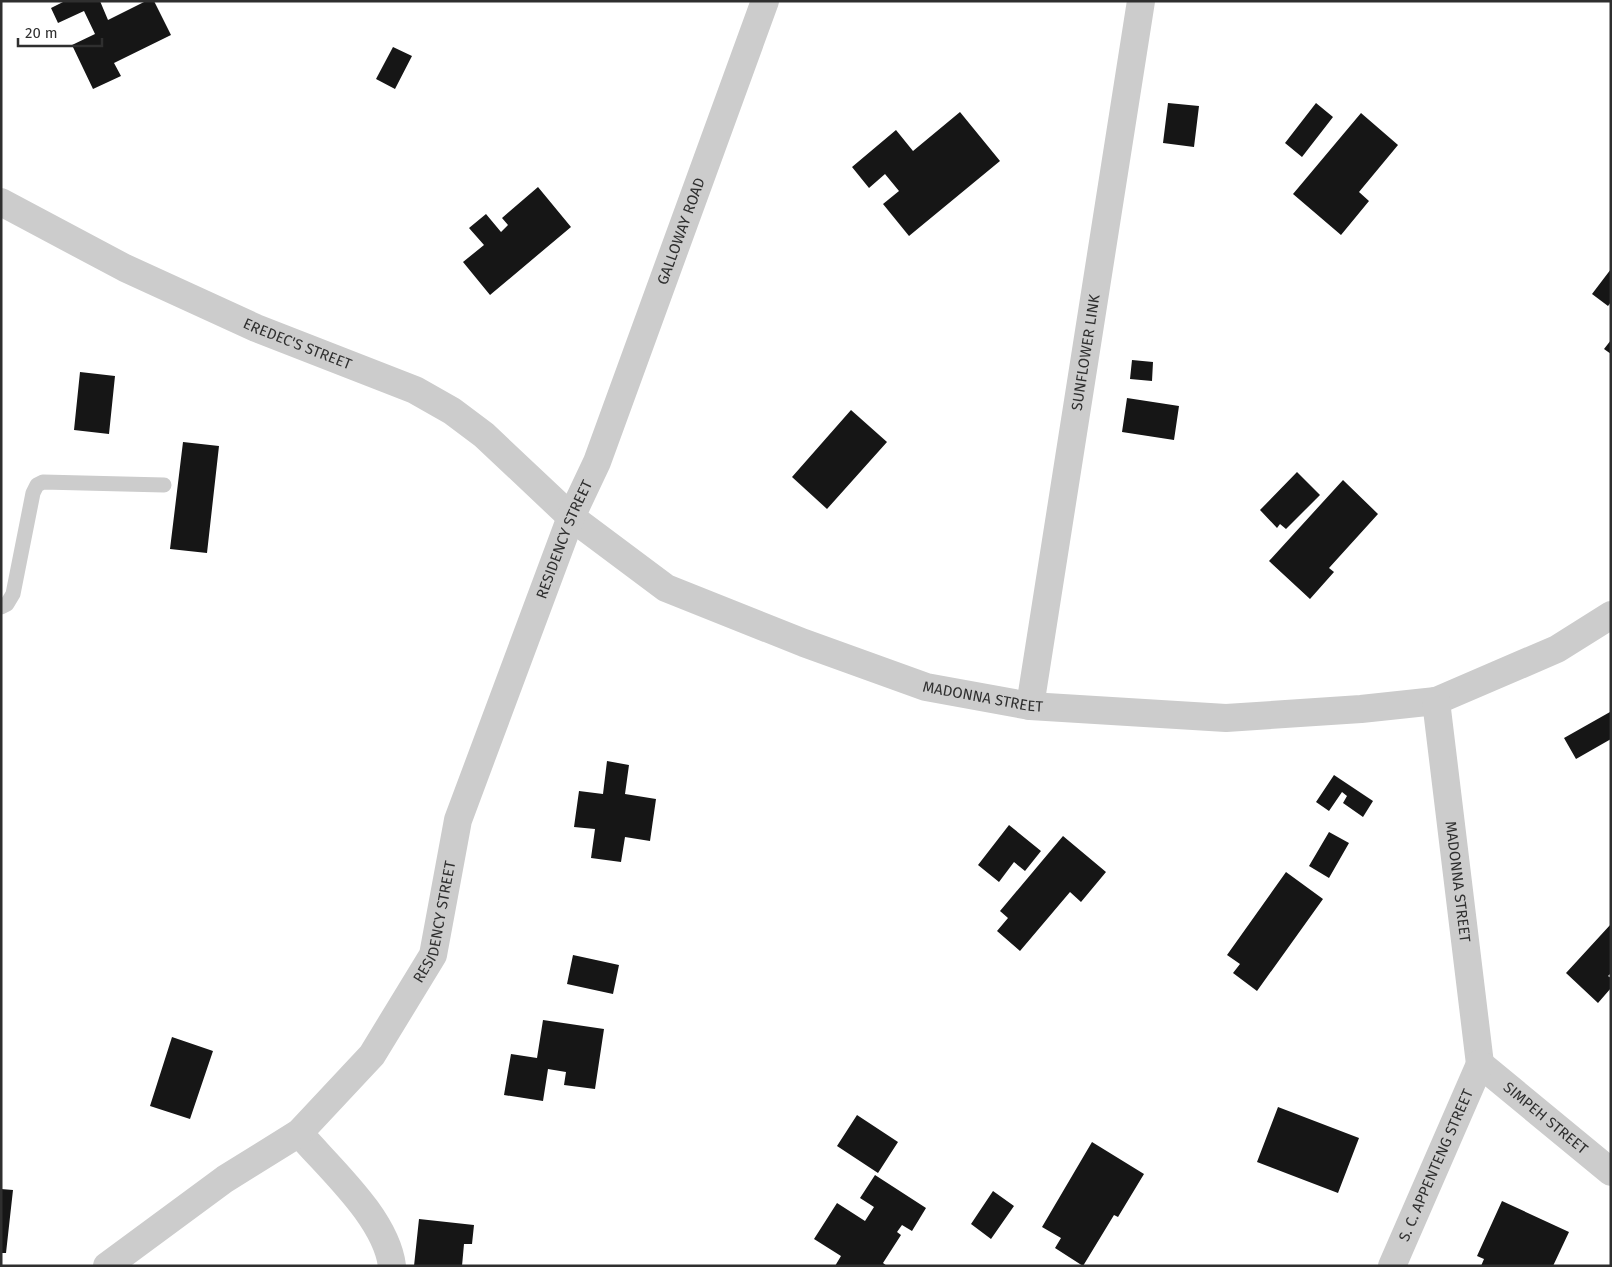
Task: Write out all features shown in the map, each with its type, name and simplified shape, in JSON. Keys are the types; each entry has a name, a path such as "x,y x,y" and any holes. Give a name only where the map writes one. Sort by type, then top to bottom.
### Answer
{"street":[{"name":"GALLOWAY ROAD","path":"597,462 765,1"},
{"name":"SUNFLOWER LINK","path":"1030,706 1141,1"},
{"name":"EREDEC'S STREET","path":"1,202 124,268 256,328 415,390 445,406 484,435 571,517"},
{"name":"RESIDENCY STREET","path":"108,1266 225,1179 299,1133 372,1055 433,955 458,820 571,517 597,462"},
{"name":"MADONNA STREET","path":"571,517 666,588 675,592 804,643 926,687 1030,706 1226,718 1361,709 1436,701 1557,649 1611,615"},
{"name":"MADONNA STREET","path":"1436,701 1480,1064"},
{"name":"SIMPEH STREET","path":"1480,1064 1611,1172"},
{"name":"S. C. APPENTENG STREET","path":"1392,1266 1480,1064"},
{"path":"299,1133 375,1219 391,1256 392,1266"}],"lane":[{"path":"1,607 7,604 12,594 33,493 37,485 43,482 164,485"}],"building":[{"path":"65,1 100,1 108,20 146,1 154,1 171,35 114,63 121,76 93,89 72,45 95,34 84,11 58,23 51,8"},
{"path":"393,47 412,56 395,89 376,79"},
{"path":"1168,103 1199,106 1194,147 1163,143"},
{"path":"1316,103 1333,117 1302,157 1285,143"},
{"path":"960,112 1000,161 909,236 883,204 899,191 885,174 869,188 852,167 896,130 913,151"},
{"path":"1361,113 1398,145 1359,192 1369,201 1341,235 1293,194"},
{"path":"538,187 571,227 490,295 463,262 484,245 469,228 486,214 501,232 508,225 502,218"},
{"path":"1611,269 1611,302 1608,306 1592,294"},
{"path":"1611,340 1611,354 1604,349"},
{"path":"1132,360 1153,362 1152,381 1130,379"},
{"path":"80,372 115,376 109,434 74,430"},
{"path":"1127,398 1179,406 1174,440 1122,432"},
{"path":"851,410 887,442 827,509 792,477"},
{"path":"183,442 219,446 207,553 170,549"},
{"path":"1297,472 1320,495 1286,529 1280,524 1277,528 1260,510"},
{"path":"1343,480 1378,514 1329,568 1334,572 1310,599 1269,561"},
{"path":"1610,712 1611,739 1576,759 1564,738"},
{"path":"607,761 629,765 625,794 656,799 650,841 625,837 621,862 591,858 595,829 574,827 579,791 603,794"},
{"path":"1334,775 1373,801 1363,817 1343,803 1347,796 1342,792 1329,811 1316,802"},
{"path":"1009,825 1041,851 1025,871 1014,862 999,882 978,865"},
{"path":"1329,832 1349,843 1329,878 1309,866"},
{"path":"1063,836 1106,872 1081,902 1070,892 1020,951 997,931 1008,918 1000,911"},
{"path":"1286,872 1323,899 1257,991 1233,973 1240,964 1227,955"},
{"path":"1611,924 1611,973 1608,976 1611,978 1611,988 1598,1003 1566,973"},
{"path":"573,955 619,965 613,994 567,984"},
{"path":"543,1020 604,1029 595,1089 564,1085 566,1072 548,1069 543,1101 504,1095 511,1054 537,1058"},
{"path":"172,1037 213,1051 190,1119 150,1106"},
{"path":"1278,1107 1359,1138 1338,1193 1257,1162"},
{"path":"857,1115 898,1142 878,1173 837,1146"},
{"path":"1092,1142 1144,1174 1118,1217 1114,1215 1083,1266 1055,1248 1061,1238 1042,1227"},
{"path":"875,1175 926,1208 912,1231 902,1225 897,1232 901,1235 883,1263 887,1266 835,1266 841,1256 814,1239 837,1203 865,1221 874,1207 860,1198"},
{"path":"1,1189 13,1190 6,1253 1,1253"},
{"path":"993,1191 1014,1206 991,1239 971,1224"},
{"path":"1502,1201 1569,1232 1553,1266 1481,1266 1484,1259 1477,1256"},
{"path":"419,1219 474,1225 472,1244 464,1244 462,1266 414,1266"}]}
